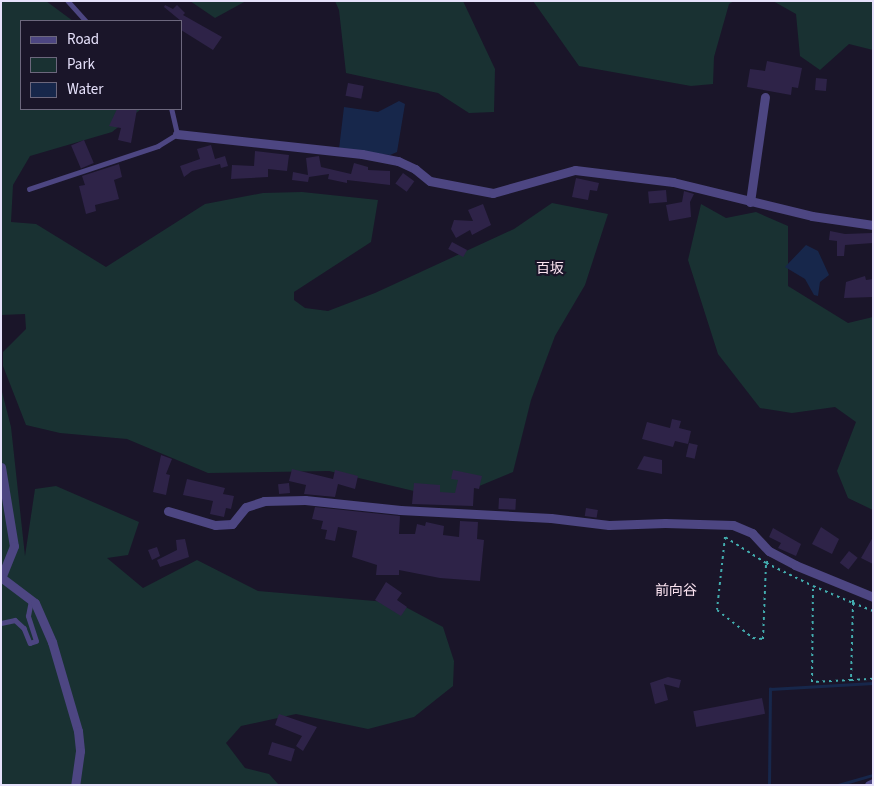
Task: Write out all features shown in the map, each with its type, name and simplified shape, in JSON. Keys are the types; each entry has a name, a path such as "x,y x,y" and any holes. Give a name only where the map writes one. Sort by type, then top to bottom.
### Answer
{"street":[{"path":"750,202 765,97"},
{"path":"177,134 362,154 398,161 415,169 430,181 493,193 575,170 673,182 750,202 873,225"},
{"path":"1,467 14,546 1,578 32,600 52,642 78,730 80,751 75,785"},
{"path":"168,510 215,525 232,524 246,507 264,501 305,500 400,510 550,518 609,525 665,523 733,525 752,533 770,551 795,565 873,597"},
{"path":"869,785 873,783"}],"lane":[{"path":"68,1 85,20"},
{"path":"29,189 158,146 177,134 171,110"},
{"path":"1,624 15,620 24,628 30,643 36,641 28,616 32,600"}],"path":[{"path":"766,563 763,639 753,638 716,610 725,537 766,563 813,586 873,611"},
{"path":"813,586 812,682 873,679"},
{"path":"851,680 853,603"}],"green space":[{"path":"1,1 46,1 72,20 20,20 20,110 140,110 112,132 30,156 13,185 11,222 36,224 106,267 205,204 263,193 302,192 378,200 371,242 294,292 294,300 305,308 328,311 375,293 514,229 552,203 608,214 585,285 555,336 531,400 513,472 448,499 329,471 208,473 127,439 60,433 26,425 3,366 3,352 26,329 25,314 1,315"},
{"path":"190,1 246,1 215,18"},
{"path":"335,1 463,1 495,69 494,112 469,113 438,93 346,73 339,10"},
{"path":"533,1 734,1 729,4 714,57 713,84 691,86 579,66"},
{"path":"773,1 873,1 873,50 849,44 820,70 800,56 796,14"},
{"path":"701,204 726,218 756,212 788,226 788,286 848,323 873,317 873,510 848,498 837,471 856,422 835,407 792,413 760,408 718,354 688,260"},
{"path":"1,388 11,427 25,556 35,489 56,486 139,522 128,555 107,558 143,588 197,560 258,591 398,603 443,627 454,661 453,686 414,717 368,729 296,714 241,726 226,743 245,768 269,774 279,785 1,785"}],"water":[{"path":"399,101 405,104 397,152 390,155 339,149 344,107 378,112"},
{"path":"806,245 818,251 829,275 820,282 818,296 814,295 805,279 785,267"}],"building":[{"path":"165,5 173,9 177,5 185,13 183,15 222,37 213,50 182,31 182,20 164,7"},
{"path":"767,61 802,68 798,88 792,87 791,95 747,87 750,69 765,71"},
{"path":"816,78 827,79 826,91 815,90"},
{"path":"348,83 364,86 361,99 346,96"},
{"path":"117,110 137,110 131,143 118,140 121,128 109,126"},
{"path":"84,140 94,163 81,168 71,145"},
{"path":"211,145 215,159 225,156 228,166 221,168 220,164 192,171 184,177 180,166 200,159 197,149"},
{"path":"255,151 289,155 287,171 268,169 268,177 231,179 232,165 254,166"},
{"path":"319,156 321,167 351,174 354,163 368,167 368,170 390,171 390,185 347,180 347,183 328,179 329,174 309,177 308,182 292,180 293,172 308,175 306,158"},
{"path":"119,164 122,177 114,180 119,199 95,205 96,211 86,214 79,186 85,185 82,176"},
{"path":"403,173 414,181 407,192 395,184"},
{"path":"576,178 599,183 597,191 590,190 588,200 572,197"},
{"path":"666,190 667,202 649,204 648,192"},
{"path":"684,191 694,194 690,202 691,217 669,221 666,205 682,202"},
{"path":"483,204 491,225 472,235 470,230 456,238 451,229 454,220 473,221 468,210"},
{"path":"830,231 845,234 872,233 873,243 845,245 844,256 837,256 837,241 829,240"},
{"path":"452,242 467,250 463,257 448,249"},
{"path":"865,276 866,280 873,279 873,297 844,298 846,282"},
{"path":"672,419 681,421 679,428 691,431 688,444 675,441 673,447 642,439 647,422 670,428"},
{"path":"689,443 698,445 695,459 686,457"},
{"path":"161,455 172,459 166,474 170,475 166,495 153,492"},
{"path":"644,456 662,460 662,474 637,469"},
{"path":"292,469 333,479 335,470 358,476 355,489 338,484 335,497 304,494 306,485 289,481"},
{"path":"453,470 482,476 479,489 474,488 473,506 412,504 414,483 440,485 440,492 455,493 458,480 451,479"},
{"path":"187,479 225,488 223,494 234,496 231,509 226,508 224,517 210,514 213,501 183,495"},
{"path":"289,483 290,493 279,494 278,484"},
{"path":"499,498 516,499 515,510 498,509"},
{"path":"315,507 400,516 399,534 415,534 417,524 425,526 426,522 444,526 443,535 459,537 460,521 478,522 477,539 484,540 480,581 440,578 399,570 399,575 376,575 377,565 352,557 357,531 338,527 335,541 325,539 327,530 321,529 323,521 312,519"},
{"path":"586,508 598,510 597,518 585,516"},
{"path":"821,527 839,539 832,554 812,544"},
{"path":"773,528 801,544 796,556 778,548 781,543 769,537"},
{"path":"873,537 873,564 861,558"},
{"path":"185,539 189,557 160,567 157,560 177,550 176,540"},
{"path":"157,547 160,556 152,560 148,550"},
{"path":"849,551 858,558 848,570 840,563"},
{"path":"386,582 402,593 397,600 407,607 401,616 375,600"},
{"path":"668,677 681,680 679,688 664,684 668,700 655,704 650,683"},
{"path":"762,698 765,714 696,727 693,711"},
{"path":"279,714 317,727 303,751 296,746 302,736 275,725"},
{"path":"272,742 295,749 291,761 268,754"}],"waterway":[{"path":"769,785 770,689 873,683"},
{"path":"838,785 873,775"}],"district":[{"name":"百坂","path":"550,269"},
{"name":"前向谷","path":"676,591"}]}
